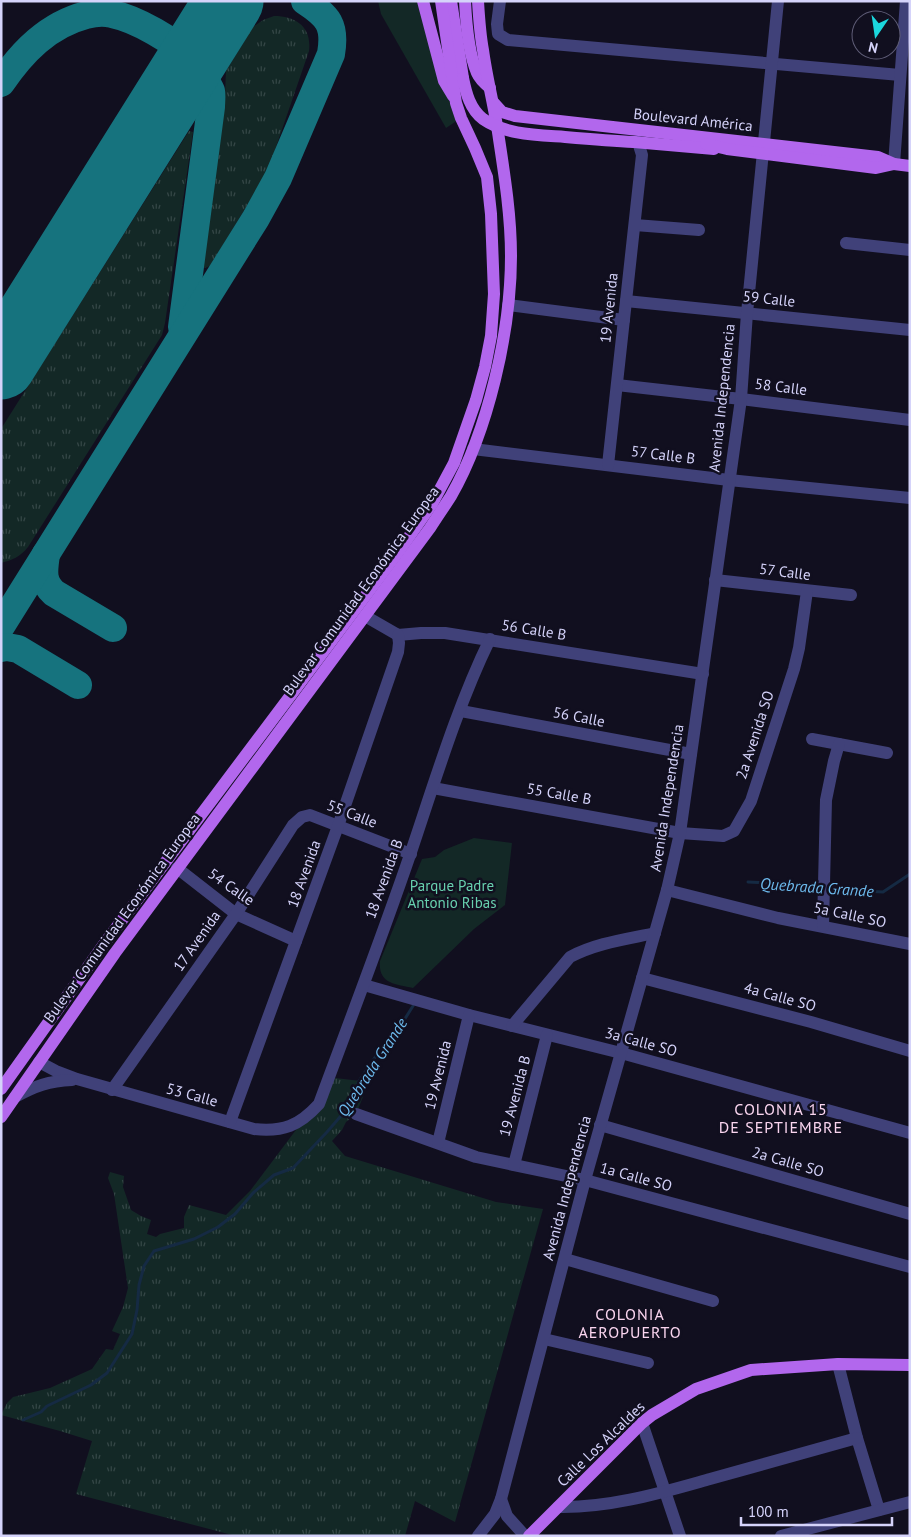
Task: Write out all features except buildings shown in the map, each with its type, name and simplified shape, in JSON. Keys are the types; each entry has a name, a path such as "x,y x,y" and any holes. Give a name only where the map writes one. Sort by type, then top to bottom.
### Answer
{"main road":[{"path":"422,1 444,81 456,102"},
{"name":"Bulevar Comunidad Económica Europea","path":"1,1089 108,940 399,551 432,504 454,463 469,422 485,367 491,336 494,294 491,214 487,177 456,102 441,1"},
{"path":"451,1 463,78 470,104 482,118 500,127 538,136 727,149"},
{"path":"465,1 477,73 490,88"},
{"name":"Bulevar Comunidad Económica Europea","path":"1,1117 115,953 430,528 451,496 472,449 484,418 496,375 508,305 511,257 510,228 499,138 483,51 478,1"},
{"name":"Boulevard América","path":"493,102 502,112 515,116 764,149 878,158 894,164 910,166"},
{"name":"Boulevard América","path":"499,138 526,126 538,126 705,144 727,149 764,149"},
{"name":"Calle Los Alcaldes","path":"529,1536 642,1423 696,1388 751,1370 838,1364 910,1365"}],"street":[{"path":"500,1 496,24 498,34 508,40 900,75"},
{"name":"Avenida Independencia","path":"478,1536 495,1514 501,1499 600,1124 667,890 680,833 741,398 747,313 778,1"},
{"path":"894,164 906,1"},
{"name":"19 Avenida","path":"608,465 642,155 636,142"},
{"path":"642,155 655,144"},
{"path":"635,225 699,230"},
{"path":"846,243 910,250"},
{"name":"59 Calle","path":"626,301 910,330"},
{"path":"508,305 624,320"},
{"name":"58 Calle","path":"617,385 741,398 910,420"},
{"name":"57 Calle B","path":"472,449 730,480 910,498"},
{"name":"57 Calle","path":"715,580 851,595"},
{"name":"2a Avenida SO","path":"680,833 723,836 734,831 750,801 794,669 807,591"},
{"path":"365,616 398,635"},
{"name":"56 Calle B","path":"398,635 445,633 703,674"},
{"name":"18 Avenida","path":"230,1122 338,826 398,652 398,635"},
{"name":"18 Avenida B","path":"299,1122 319,1104 411,854 432,788 477,666 490,640"},
{"name":"56 Calle","path":"461,711 691,754"},
{"path":"812,739 887,753"},
{"path":"823,926 826,800 839,744"},
{"name":"55 Calle B","path":"432,788 680,833"},
{"name":"55 Calle","path":"310,815 411,854"},
{"name":"17 Avenida","path":"112,1090 236,914 293,825 302,817 310,815"},
{"name":"54 Calle","path":"177,868 236,914 296,941"},
{"name":"5a Calle SO","path":"667,890 778,918 910,944"},
{"path":"512,1026 570,957 579,952 602,945 655,933"},
{"name":"4a Calle SO","path":"642,978 811,1022 910,1051"},
{"name":"3a Calle SO","path":"364,985 469,1015 621,1053 910,1133"},
{"name":"19 Avenida","path":"438,1143 469,1015"},
{"name":"19 Avenida B","path":"514,1165 547,1035"},
{"name":"53 Calle","path":"39,1062 56,1071 112,1090 254,1128 275,1130 288,1128 299,1122"},
{"name":"53 Calle","path":"15,1097 34,1086 55,1080 77,1079"},
{"name":"1a Calle SO","path":"356,1114 476,1156 585,1180 910,1266"},
{"name":"2a Calle SO","path":"600,1124 910,1214"},
{"path":"565,1259 713,1301"},
{"path":"544,1339 648,1363"},
{"path":"838,1364 857,1438 879,1510"},
{"path":"642,1423 680,1536"},
{"path":"558,1507 583,1508 666,1492 857,1438"},
{"path":"501,1499 507,1516 525,1536"},
{"path":"782,1536 910,1502"}],"green space":[{"path":"378,1 423,1 461,118 446,128 381,14"},
{"path":"274,16 289,18 301,24 308,35 309,51 267,173 210,266 205,268 201,263 225,95 226,71 253,27 263,20"},
{"path":"189,131 193,132 162,335 28,547 16,558 1,563 1,429"},
{"name":"Parque Padre Antonio Ribas","path":"474,838 512,843 505,905 474,929 413,988 389,982 382,974 380,961 422,859 435,857 444,850"},
{"path":"335,1078 369,1082 356,1114 346,1122 342,1130 332,1141 345,1156 496,1202 543,1209 455,1522 415,1501 405,1536 236,1536 76,1494 92,1441 1,1415 7,1403 13,1397 50,1388 92,1369 106,1349 113,1350 120,1334 112,1331 123,1307 128,1288 114,1194 108,1178 110,1172 124,1176 123,1187 131,1210 151,1220 147,1234 156,1237 160,1234 184,1228 184,1217 189,1205 226,1215 250,1191"}],"waterway":[{"name":"Quebrada Grande","path":"826,889 883,892 910,874"},
{"name":"Quebrada Grande","path":"748,882 820,888"},
{"name":"Quebrada Grande","path":"23,1420 91,1385 107,1373 132,1334 137,1310 139,1285 144,1266 154,1251 194,1239 218,1227 235,1214 253,1193 274,1175 293,1168 346,1110 359,1081 413,1006"}],"taxiway":[{"path":"1,626 256,218 278,178 331,54 331,28 325,17 305,1"},
{"path":"1,83 27,50 37,41 60,25 96,13 112,14 144,26 184,51 193,60 210,88 211,107 182,327"},
{"path":"46,554 44,575 50,589 113,628"},
{"path":"1,648 18,649 78,685"}],"runway":[{"path":"1,365 229,1"}],"district":[{"name":"COLONIA 15 DE SEPTIEMBRE","path":"781,1118"},
{"name":"COLONIA AEROPUERTO","path":"630,1323"}]}
